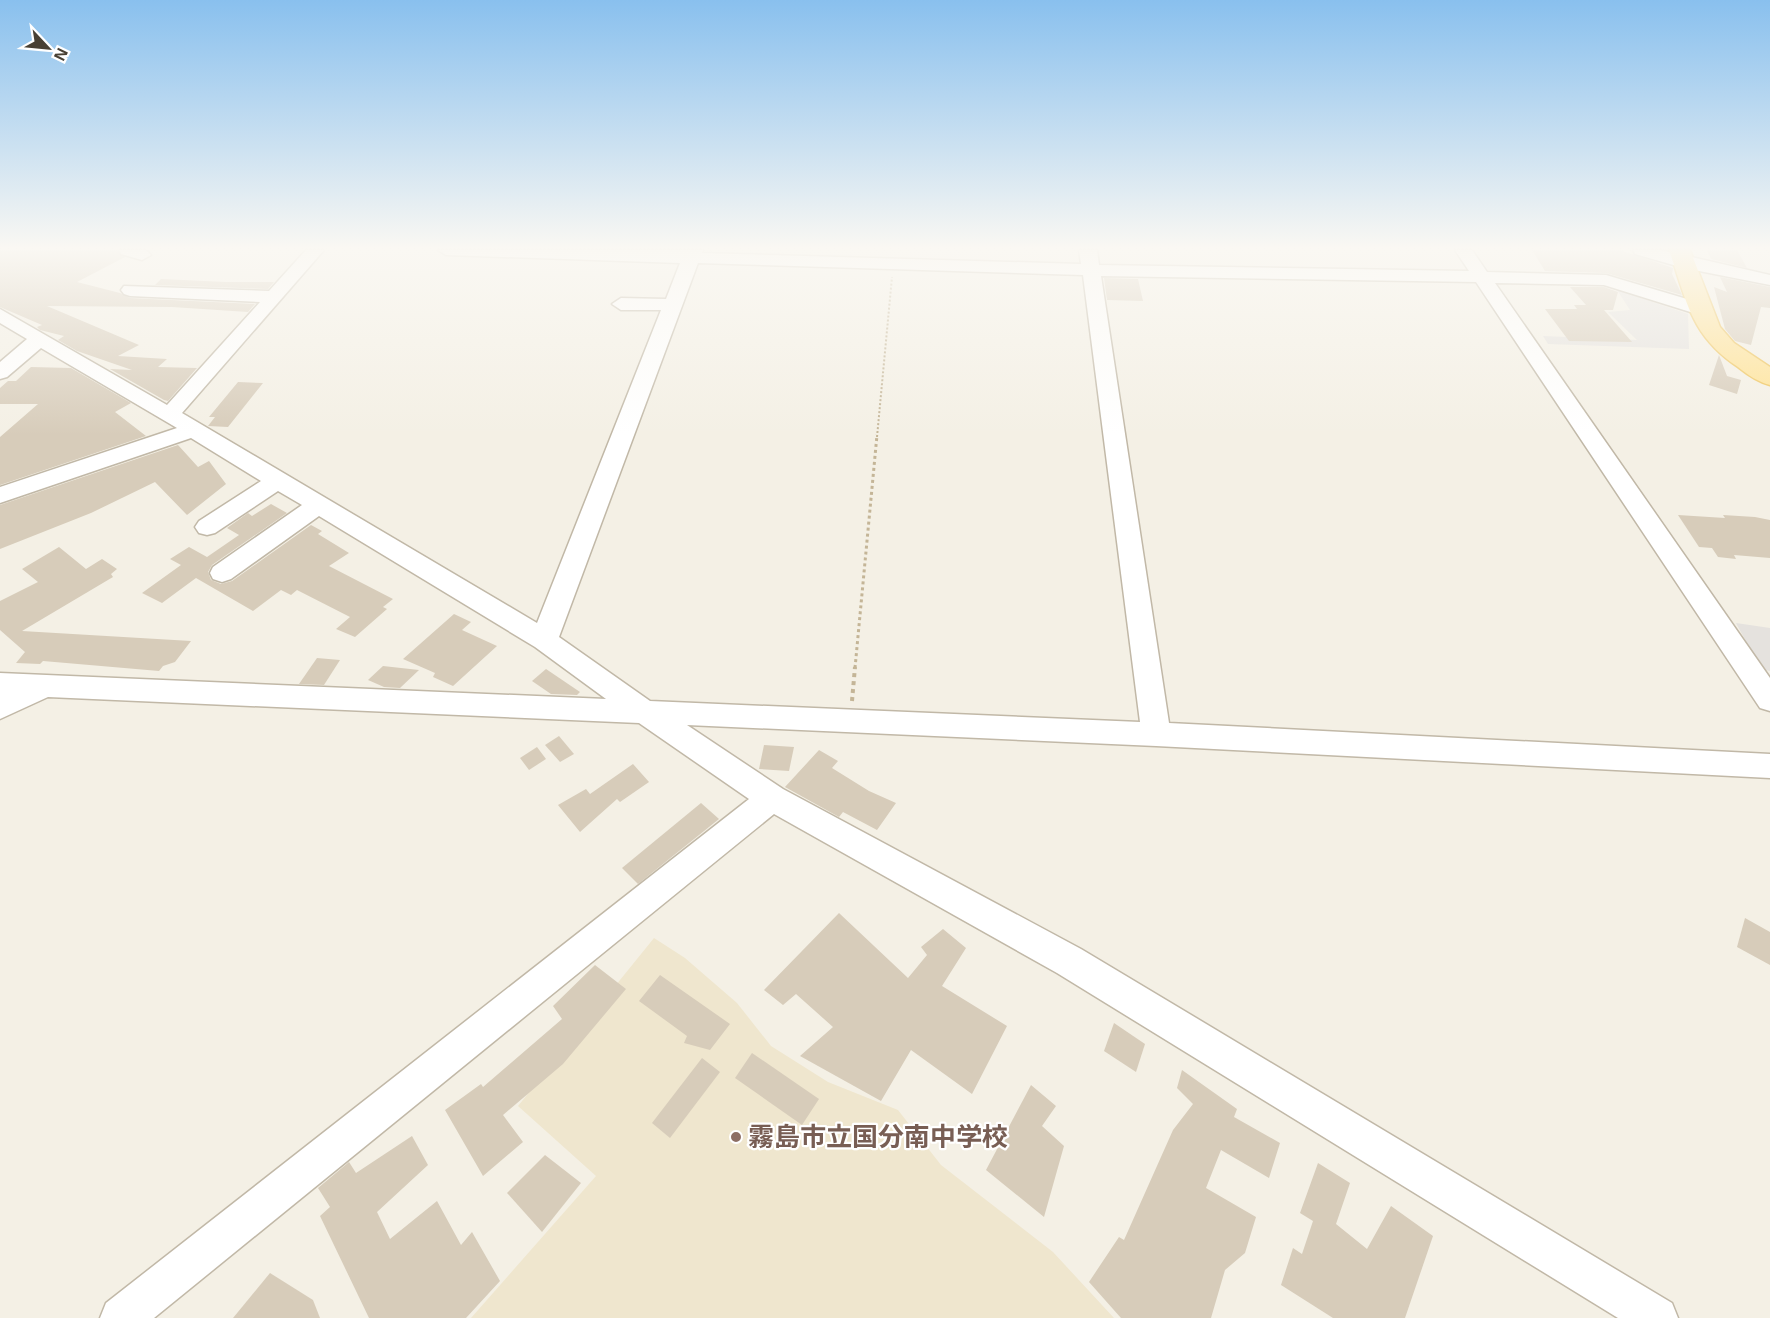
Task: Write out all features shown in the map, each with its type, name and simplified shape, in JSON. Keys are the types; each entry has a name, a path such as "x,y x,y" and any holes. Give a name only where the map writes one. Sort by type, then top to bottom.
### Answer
{"main road":[{"path":"1701,312 1709,329 1725,348 1770,378"}],"street":[{"path":"170,414 262,312"},
{"path":"544,640 670,312"},
{"path":"1096,312 1156,734"},
{"path":"1504,312 1770,700"},
{"path":"0,315 170,414 544,640 772,798 1069,961 1657,1318"},
{"path":"0,373 40,338"},
{"path":"0,495 66,471 129,454 193,430"},
{"path":"207,527 280,480"},
{"path":"222,573 320,504"},
{"path":"0,684 642,710 1770,766"},
{"path":"0,708 42,687"},
{"path":"121,1318 772,798"}],"path":[{"path":"850,720 889,312"}],"shaded area":[{"path":"1608,312 1681,312 1688,314 1689,349 1548,344 1543,336 1637,340"},
{"path":"1736,623 1770,628 1770,671 1761,669"},
{"name":"霧島市立国分南中学校","path":"654,938 685,958 737,1003 771,1046 828,1082 898,1110 941,1165 1053,1252 1114,1318 471,1318 596,1176 518,1106"}],"building":[{"path":"11,312 60,312 139,345 118,356 167,359 158,367 197,368 168,401 164,400 110,369 132,370 77,351 58,340 64,336 40,330 37,327 42,325"},
{"path":"1547,312 1605,312 1632,342 1569,341"},
{"path":"1720,312 1760,312 1751,345 1735,341 1725,329"},
{"path":"1719,355 1727,376 1741,380 1737,394 1709,385"},
{"path":"31,367 71,368 131,403 115,412 146,436 0,485 0,437 38,404 0,404 0,388 8,381 16,381"},
{"path":"238,382 263,383 228,427 208,426 215,417 209,417"},
{"path":"178,445 198,467 209,461 226,484 187,515 155,482 91,513 0,549 0,505"},
{"path":"271,504 287,513 212,565 208,572 211,580 221,584 232,581 311,525 322,531 318,534 349,553 329,566 393,599 383,607 387,609 355,637 336,629 350,617 297,590 291,595 281,590 253,611 196,578 162,603 142,593 181,565 170,559 189,547 207,557 239,535 227,528 248,513 252,516"},
{"path":"1678,515 1725,518 1723,515 1770,520 1770,558 1734,555 1736,559 1718,557 1712,548 1699,547"},
{"path":"59,547 86,569 102,559 117,569 111,574 113,577 22,631 191,641 175,662 163,666 159,671 43,661 40,664 16,663 25,652 0,630 0,601 38,582 22,569"},
{"path":"454,614 471,622 462,630 497,646 453,686 433,677 435,673 403,659"},
{"path":"317,658 340,660 324,685 299,684"},
{"path":"383,666 419,670 400,688 384,687 368,680"},
{"path":"546,669 580,692 577,695 551,694 532,681"},
{"path":"559,736 574,754 560,762 545,745"},
{"path":"764,745 794,747 789,771 759,769"},
{"path":"537,747 546,759 529,770 520,758"},
{"path":"819,750 838,761 832,768 869,791 896,803 877,830 843,812 839,817 785,787"},
{"path":"633,764 649,782 620,802 617,799 580,832 558,805 586,789 590,794"},
{"path":"701,803 719,819 638,884 622,868"},
{"path":"839,913 908,978 927,955 921,947 943,929 966,948 942,986 1007,1026 972,1094 911,1050 881,1101 800,1056 833,1027 796,994 783,1005 764,990"},
{"path":"1745,918 1770,932 1770,965 1737,947"},
{"path":"595,965 626,989 563,1064 503,1115 523,1142 483,1176 445,1110 481,1084 483,1087 562,1019 553,1006"},
{"path":"660,975 730,1024 710,1050 684,1043 687,1036 639,1001"},
{"path":"1114,1023 1145,1044 1136,1072 1104,1051"},
{"path":"752,1053 819,1099 802,1125 735,1078"},
{"path":"702,1058 720,1072 670,1138 652,1123"},
{"path":"1182,1070 1237,1109 1234,1117 1280,1143 1269,1178 1221,1150 1206,1188 1256,1217 1245,1253 1225,1270 1211,1318 1121,1318 1089,1282 1119,1237 1124,1240 1173,1130 1193,1104 1177,1088"},
{"path":"1031,1085 1056,1106 1042,1126 1064,1146 1044,1217 986,1170"},
{"path":"412,1136 428,1165 377,1212 390,1239 437,1201 461,1245 472,1232 500,1281 466,1318 369,1318 320,1216 330,1207 318,1188 349,1162 356,1173"},
{"path":"545,1155 581,1183 542,1232 507,1193"},
{"path":"1318,1163 1350,1183 1336,1224 1367,1249 1391,1206 1433,1236 1405,1318 1333,1318 1281,1285 1293,1248 1302,1254 1313,1221 1300,1213"},
{"path":"270,1273 313,1300 320,1318 233,1318"}],"place":[{"name":"霧島市立国分南中学校","path":"736,1137"}]}
